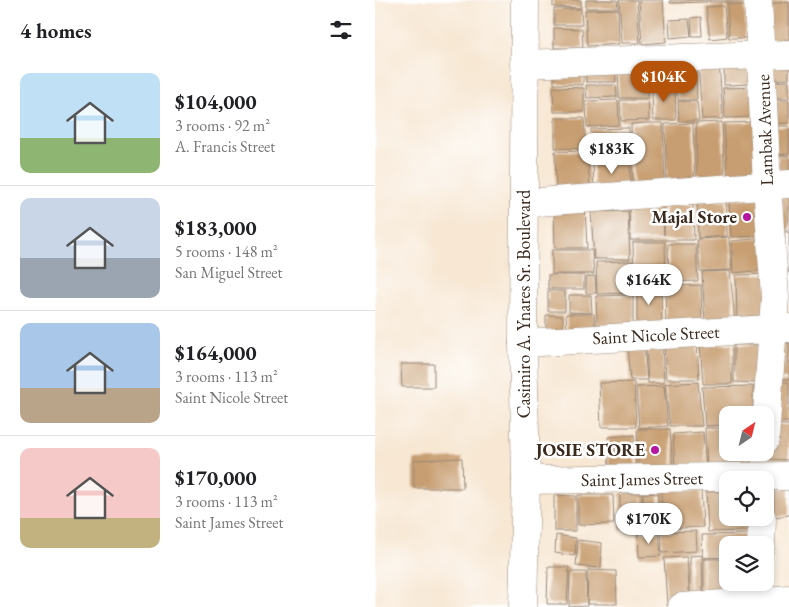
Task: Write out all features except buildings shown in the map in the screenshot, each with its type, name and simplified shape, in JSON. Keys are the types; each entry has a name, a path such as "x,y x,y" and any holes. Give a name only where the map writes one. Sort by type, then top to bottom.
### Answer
{"street":[{"name":"Casimiro A. Ynares Sr. Boulevard","path":"523,607 526,480 523,343 525,0"},
{"name":"Lambak Avenue","path":"758,0 762,56 778,185 775,297 781,328 770,406"},
{"path":"524,64 789,54"},
{"path":"524,203 778,185"},
{"name":"Saint Nicole Street","path":"523,343 781,328"},
{"name":"Saint James Street","path":"526,480 763,470 789,476"},
{"path":"682,607 761,597 789,599"}],"place":[{"name":"Majal Store","path":"747,217"},
{"name":"JOSIE STORE","path":"655,450"}]}
